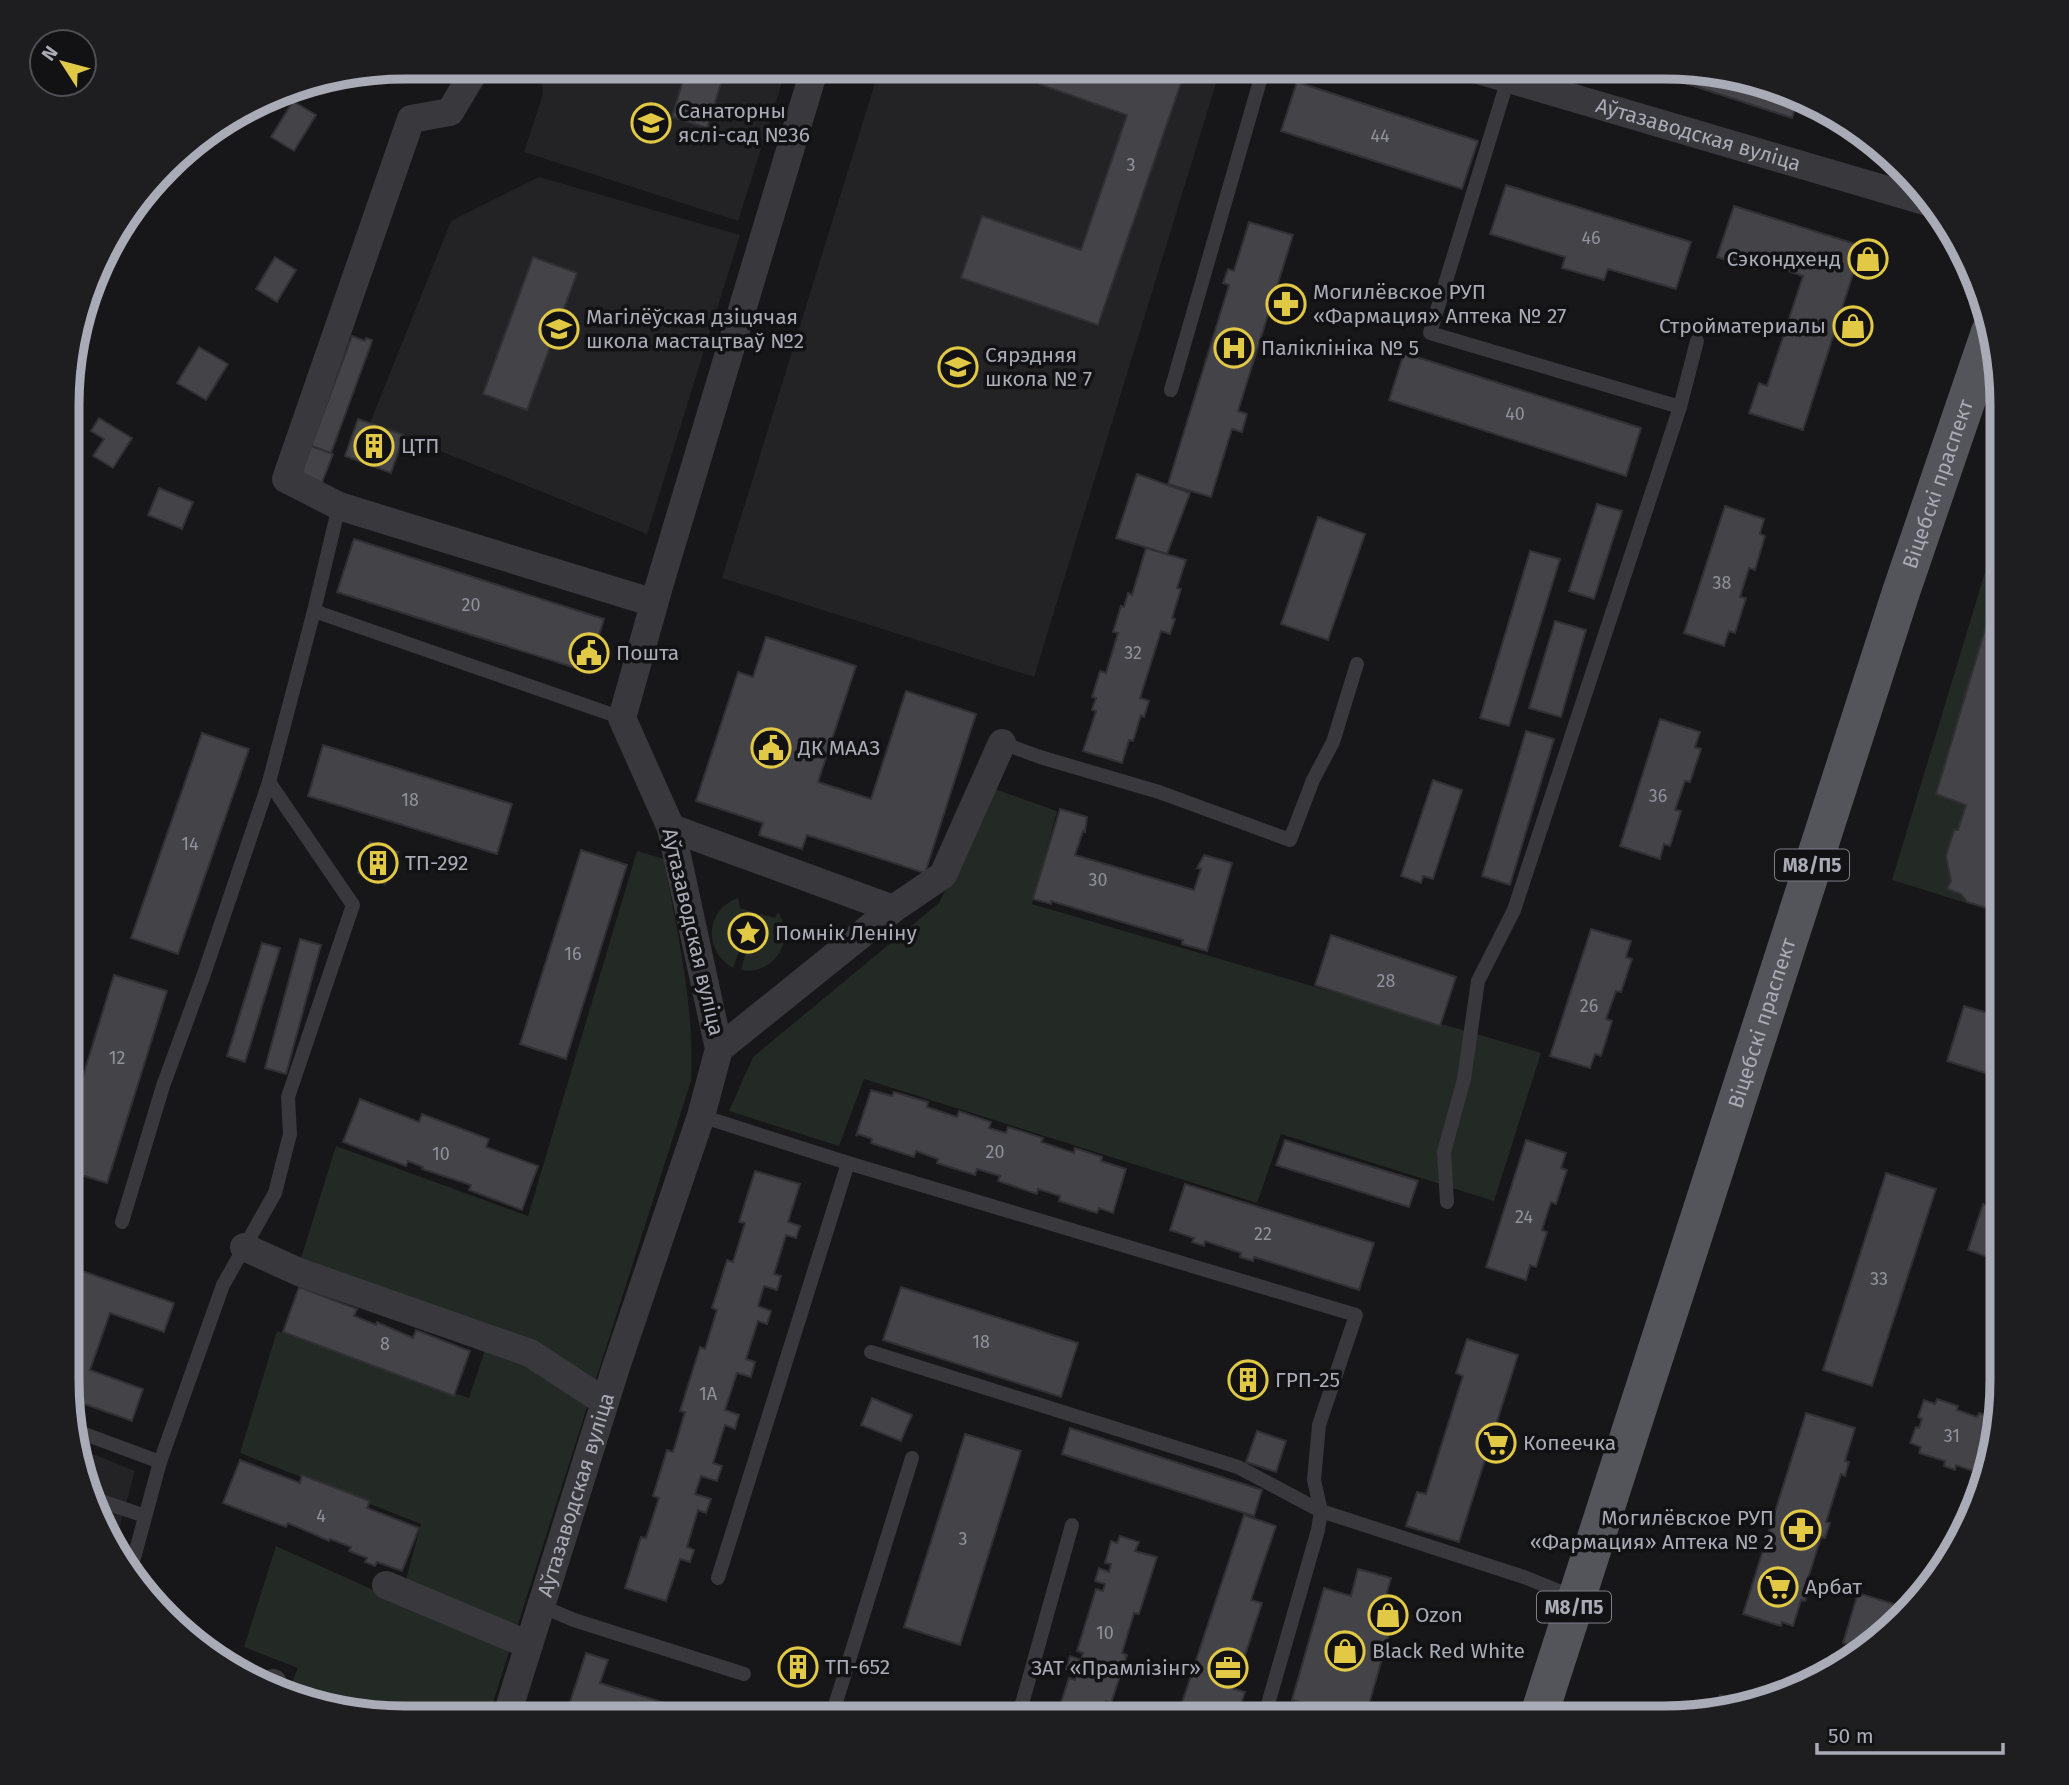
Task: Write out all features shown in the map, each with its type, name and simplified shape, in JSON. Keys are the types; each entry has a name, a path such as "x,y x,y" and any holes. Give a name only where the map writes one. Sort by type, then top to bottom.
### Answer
{"main road":[{"name":"Віцебскі праспект","path":"1542,1706 1880,658 1985,347"}],"street":[{"path":"469,79 450,112 411,119 286,479 339,506 654,603"},
{"path":"622,718 811,79"},
{"name":"Аўтазаводская вуліца","path":"1508,79 1917,199"},
{"name":"Аўтазаводская вуліца","path":"510,1706 605,1402 701,1116 719,1048 671,828 622,718"},
{"path":"719,1048 893,909 943,875 1002,743"},
{"path":"671,828 893,909"},
{"path":"244,1247 299,1272 530,1353 605,1402"},
{"path":"386,1585 529,1645"}],"lane":[{"path":"1171,390 1261,79"},
{"path":"1508,79 1430,333 1680,407"},
{"path":"1447,1202 1444,1152 1464,1079 1478,981 1514,910 1680,407 1697,341"},
{"path":"122,1222 163,1086 269,782 339,506"},
{"path":"314,611 622,718"},
{"path":"1002,743 1040,757 1160,792 1290,840 1313,780 1333,743 1357,664"},
{"path":"133,1561 160,1462 223,1285 275,1193 290,1134 288,1097 353,905 269,782"},
{"path":"701,1116 848,1163 1356,1315 1319,1425 1314,1480 1321,1511 1318,1530 1267,1706"},
{"path":"718,1578 848,1163"},
{"path":"871,1352 1238,1468 1321,1511 1524,1577 1577,1598"},
{"path":"84,1434 160,1462"},
{"path":"835,1706 912,1458"},
{"path":"103,1502 145,1516"},
{"path":"1021,1706 1072,1525"},
{"path":"541,1606 574,1620 744,1674"}],"shaded area":[{"name":"Санаторны яслі-сад №36","path":"541,79 783,79 738,221 524,152 543,94"},
{"name":"Сярэдняя школа № 7","path":"876,79 1217,79 1034,677 722,578"},
{"name":"Магілёўская дзіцячая школа мастацтваў №2","path":"539,177 740,235 647,534 370,423 451,221"},
{"path":"1990,556 1990,910 1892,880"},
{"path":"995,789 1057,811 1032,904 1541,1053 1494,1201 1281,1134 1257,1203 864,1079 839,1146 729,1111 753,1057 939,903"},
{"path":"637,851 664,859 688,997 691,1081 492,1706 383,1706 341,1700 290,1685 298,1668 244,1647 276,1546 400,1602 421,1524 240,1453 277,1331 469,1398 491,1332 298,1268 336,1146 528,1216"},
{"path":"738,898 740,908 753,912 750,920 743,918 735,940 742,943 733,968 716,951 712,931 719,911"},
{"path":"778,912 784,934 779,954 763,967 741,970 748,945 756,947 763,926 757,923 760,914 775,918"},
{"path":"87,1452 135,1471 117,1535 96,1485"}],"building":[{"path":"683,79 722,79 707,128 672,117"},
{"path":"1041,79 1169,79 1181,83 1098,325 961,278 982,216 1081,250 1127,115 1039,84"},
{"path":"1673,79 1728,85 1769,96 1796,107 1792,118"},
{"path":"1297,82 1478,141 1462,189 1281,131"},
{"path":"293,101 316,115 294,151 271,137"},
{"path":"1506,185 1691,242 1676,289 1608,269 1604,280 1562,268 1565,257 1490,234"},
{"path":"1734,206 1862,246 1803,430 1749,413 1759,383 1767,386 1803,276 1759,262 1756,269 1717,257"},
{"name":"Паліклініка № 5","path":"1249,222 1293,235 1238,411 1247,414 1242,432 1232,429 1211,497 1168,484 1229,285 1223,283 1228,269 1234,271"},
{"path":"275,257 296,270 277,302 256,289"},
{"path":"533,257 577,273 527,410 483,394"},
{"path":"352,336 365,341 366,338 372,340 331,453 311,446"},
{"path":"199,347 228,364 206,400 177,383"},
{"path":"1404,353 1641,428 1626,476 1389,400"},
{"path":"99,418 132,438 113,468 93,456 104,439 91,431"},
{"name":"ЦТП","path":"358,419 404,435 391,473 345,456"},
{"path":"311,446 333,454 321,485 300,477"},
{"path":"1137,474 1190,493 1167,554 1116,538"},
{"path":"159,488 193,502 182,529 148,515"},
{"path":"1597,504 1622,511 1594,599 1569,591"},
{"path":"1725,506 1764,519 1760,534 1765,536 1755,570 1749,568 1740,597 1746,598 1735,633 1729,631 1724,646 1684,633"},
{"path":"1318,517 1365,534 1328,640 1281,624"},
{"path":"354,539 604,619 588,672 337,592"},
{"path":"1146,548 1186,560 1177,588 1181,589 1172,618 1175,619 1170,634 1161,631 1140,698 1149,701 1144,717 1141,715 1133,741 1129,740 1122,763 1083,751 1096,711 1092,710 1096,698 1092,697 1100,671 1106,673 1118,633 1113,632 1121,606 1124,607 1128,593 1132,595"},
{"path":"1530,551 1560,559 1509,726 1480,718"},
{"path":"1990,612 1990,909 1967,902 1961,894 1947,889 1951,881 1946,856 1966,805 1936,794"},
{"path":"1555,621 1586,630 1561,717 1529,708"},
{"name":"ДК МААЗ","path":"766,637 856,666 818,782 871,799 906,691 976,714 925,873 807,835 802,849 759,835 763,823 696,801 738,672 753,677"},
{"path":"1660,719 1700,732 1695,747 1701,749 1690,782 1685,781 1675,810 1681,811 1670,846 1664,844 1660,859 1620,846"},
{"path":"1526,731 1554,739 1510,885 1482,876"},
{"path":"202,733 249,749 178,954 131,938"},
{"path":"323,745 512,804 497,854 308,796"},
{"path":"1433,780 1462,790 1433,879 1423,876 1421,883 1401,876"},
{"path":"1060,809 1087,817 1085,832 1083,831 1075,855 1194,890 1201,869 1197,868 1204,855 1232,863 1207,951 1182,944 1183,940 1051,901 1051,904 1033,899"},
{"name":"ТП-292","path":"370,842 398,852 385,884 358,873"},
{"path":"581,850 627,865 566,1059 520,1044"},
{"path":"1591,929 1631,941 1626,957 1632,959 1621,992 1616,991 1606,1019 1612,1021 1601,1056 1595,1054 1590,1068 1550,1056"},
{"path":"1331,935 1456,977 1440,1026 1315,985"},
{"path":"300,939 321,945 286,1074 265,1068"},
{"path":"262,943 280,948 245,1062 227,1056"},
{"path":"114,975 167,991 107,1183 79,1174 79,1089"},
{"path":"1964,1006 1990,1014 1990,1074 1947,1061"},
{"path":"871,1090 892,1096 894,1092 928,1102 927,1107 957,1117 959,1111 991,1122 989,1128 1006,1133 1008,1127 1043,1138 1041,1142 1074,1153 1075,1148 1102,1157 1101,1161 1126,1169 1113,1213 1099,1208 1097,1213 1059,1201 1060,1196 1038,1189 1037,1194 998,1181 1000,1176 977,1169 975,1175 937,1163 938,1159 916,1151 914,1157 871,1143 872,1139 858,1134 856,1136"},
{"path":"360,1099 419,1122 422,1114 489,1139 486,1147 538,1166 522,1210 469,1190 471,1185 422,1169 423,1167 408,1161 406,1166 343,1142"},
{"path":"1285,1140 1418,1181 1409,1207 1276,1165"},
{"path":"1526,1140 1566,1153 1561,1168 1567,1170 1556,1204 1551,1202 1542,1230 1547,1232 1536,1267 1530,1265 1526,1280 1486,1267"},
{"path":"755,1171 800,1184 788,1222 800,1226 796,1238 786,1235 774,1274 781,1276 777,1290 764,1286 758,1306 771,1311 767,1324 758,1321 746,1359 755,1362 751,1377 737,1373 725,1410 739,1415 735,1429 725,1425 713,1463 722,1466 717,1481 701,1476 695,1494 711,1499 706,1513 698,1510 687,1547 694,1550 690,1562 680,1559 666,1601 625,1588 641,1537 646,1538 659,1498 653,1496 667,1450 673,1452 685,1412 680,1411 700,1347 705,1349 717,1310 712,1308 727,1260 733,1262 745,1223 739,1222"},
{"path":"1886,1173 1936,1189 1872,1386 1823,1370"},
{"path":"1185,1184 1374,1243 1359,1290 1254,1257 1253,1261 1240,1257 1241,1253 1205,1241 1204,1246 1192,1242 1194,1238 1170,1230"},
{"path":"1983,1204 1990,1206 1990,1258 1968,1250"},
{"path":"79,1270 174,1303 164,1332 110,1313 90,1370 143,1389 132,1421 79,1402"},
{"path":"299,1287 357,1309 354,1316 376,1325 377,1322 413,1338 416,1330 470,1351 454,1396 283,1332"},
{"path":"901,1287 1078,1343 1061,1397 883,1340"},
{"path":"1467,1339 1518,1355 1459,1542 1406,1526 1417,1492 1426,1494 1463,1376 1456,1373"},
{"name":"ГРП-25","path":"1241,1366 1263,1376 1255,1394 1233,1384"},
{"path":"872,1398 912,1415 901,1441 861,1425"},
{"path":"1937,1399 1958,1406 1957,1410 1977,1417 1979,1413 1988,1416 1977,1472 1956,1465 1955,1470 1944,1466 1945,1461 1919,1453 1921,1447 1910,1443 1922,1419 1918,1417 1924,1400 1935,1404"},
{"path":"1806,1413 1855,1428 1845,1461 1849,1462 1845,1476 1841,1474 1826,1522 1830,1523 1825,1538 1821,1537 1806,1585 1810,1587 1805,1601 1801,1600 1793,1626 1782,1622 1781,1626 1743,1614"},
{"path":"1070,1428 1262,1490 1254,1516 1062,1454"},
{"path":"1257,1431 1286,1441 1276,1472 1246,1462"},
{"path":"965,1434 1021,1451 960,1645 904,1627"},
{"path":"240,1460 300,1483 302,1475 370,1501 367,1508 419,1528 402,1571 377,1562 375,1566 365,1562 367,1558 349,1551 351,1547 330,1539 329,1541 288,1523 286,1527 223,1503"},
{"path":"1244,1515 1276,1526 1251,1600 1262,1603 1234,1689 1245,1692 1240,1706 1181,1706"},
{"path":"1120,1536 1139,1542 1135,1551 1157,1557 1139,1614 1134,1613 1122,1653 1127,1655 1111,1703 1106,1701 1105,1706 1060,1706 1069,1678 1075,1680 1077,1673 1066,1669 1070,1656 1081,1660 1083,1653 1077,1651 1096,1589 1103,1591 1105,1584 1095,1581 1099,1568 1109,1572 1111,1564 1105,1563 1111,1541 1117,1543"},
{"name":"Black Red White","path":"1358,1569 1391,1578 1385,1599 1398,1603 1368,1706 1316,1706 1292,1700 1324,1588 1351,1596"},
{"path":"1858,1593 1900,1606 1853,1646 1843,1643"},
{"path":"586,1653 608,1660 600,1683 674,1706 569,1706"},
{"name":"ТП-652","path":"785,1653 817,1662 811,1681 779,1671"},
{"path":"1720,1695 1733,1699 1728,1700 1718,1701"}],"place":[{"name":"Санаторны яслі-сад №36","path":"651,123"},
{"name":"Сэкондхенд","path":"1868,259"},
{"name":"Могилёвское РУП «Фармация» Аптека № 27","path":"1286,304"},
{"name":"Стройматериалы","path":"1853,326"},
{"name":"Магілёўская дзіцячая школа мастацтваў №2","path":"559,329"},
{"name":"Паліклініка № 5","path":"1234,348"},
{"name":"Сярэдняя школа № 7","path":"958,367"},
{"name":"ЦТП","path":"374,446"},
{"name":"Пошта","path":"589,653"},
{"name":"ДК МААЗ","path":"771,748"},
{"name":"ТП-292","path":"378,863"},
{"name":"Помнік Леніну","path":"748,933"},
{"name":"ГРП-25","path":"1248,1380"},
{"name":"Копеечка","path":"1496,1443"},
{"name":"Могилёвское РУП «Фармация» Аптека № 2","path":"1801,1530"},
{"name":"Арбат","path":"1778,1587"},
{"name":"Ozon","path":"1388,1615"},
{"name":"Black Red White","path":"1345,1651"},
{"name":"ТП-652","path":"798,1667"},
{"name":"ЗАТ «Прамлізінг»","path":"1228,1668"}]}
